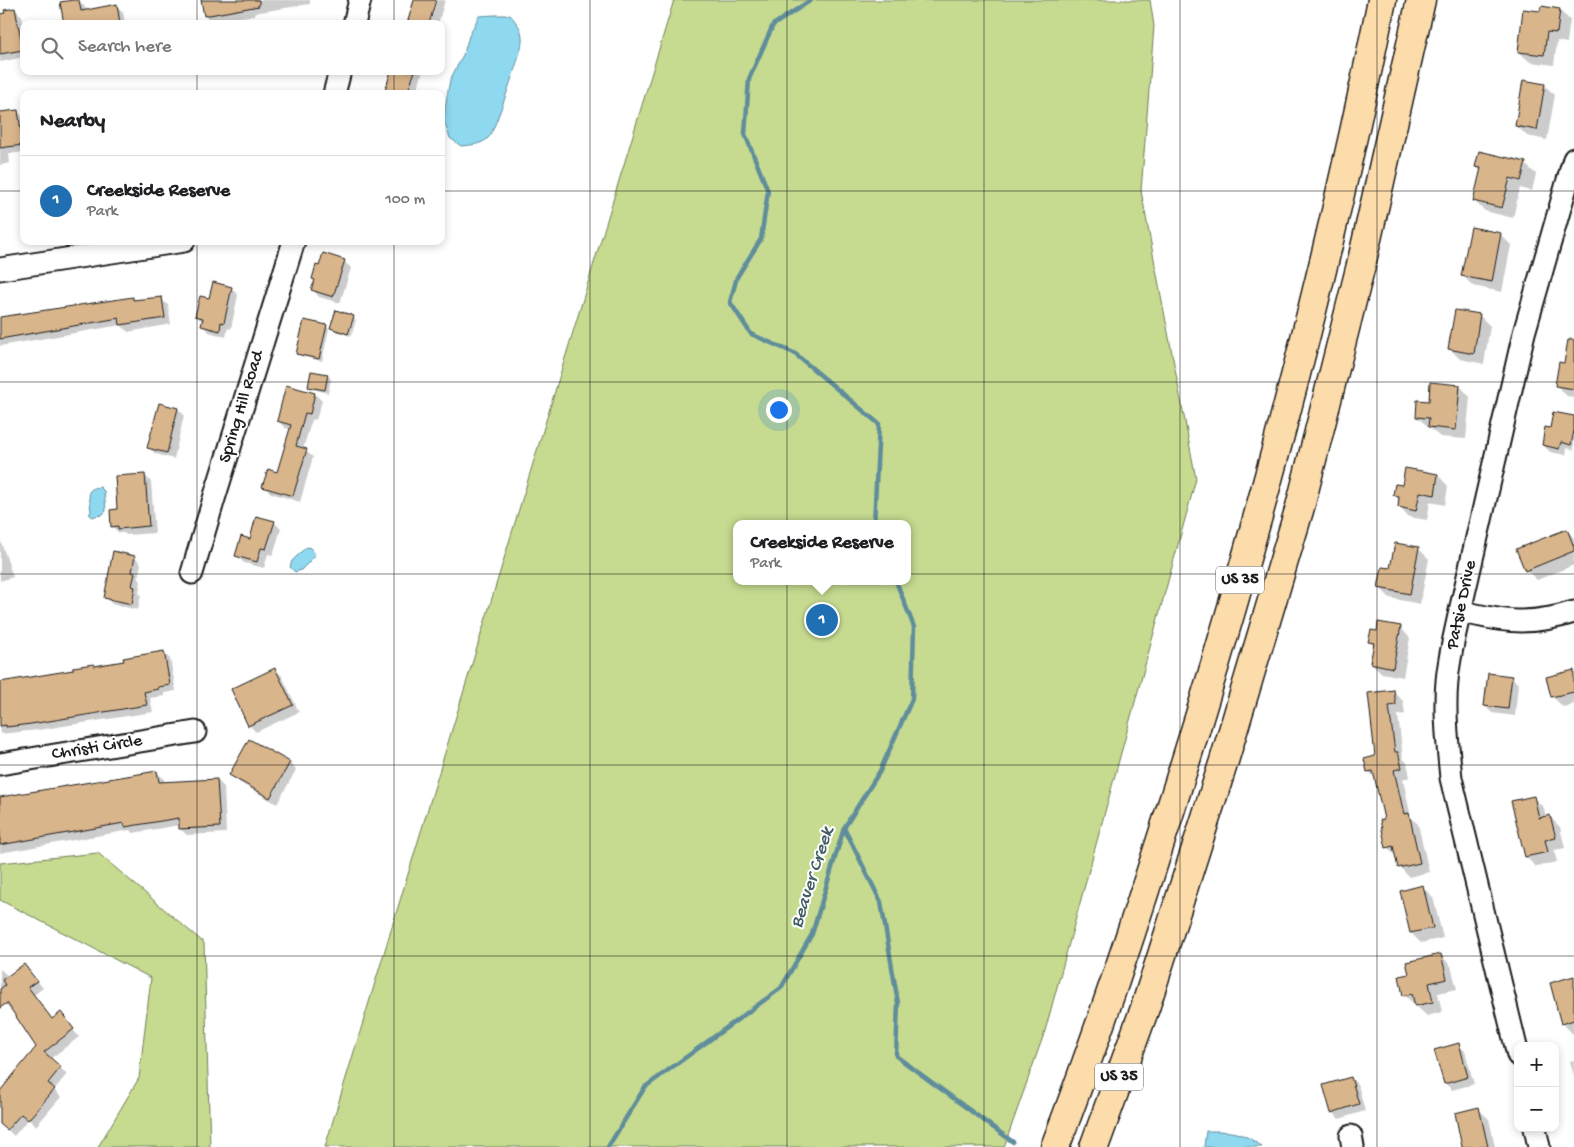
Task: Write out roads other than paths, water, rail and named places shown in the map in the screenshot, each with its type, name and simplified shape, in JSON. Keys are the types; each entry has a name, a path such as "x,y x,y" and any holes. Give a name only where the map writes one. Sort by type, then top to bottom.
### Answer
{"highway":[{"name":"US 35","path":"1055,1147 1155,861 1233,606 1303,352 1361,104 1382,0"},
{"name":"US 35","path":"1094,1147 1145,1008 1224,761 1300,507 1362,261 1421,0"},
{"path":"1112,1147 1145,1008"}],"street":[{"path":"355,20 360,0"},
{"path":"335,90 339,75"},
{"name":"Patsie Drive","path":"1515,1042 1451,778 1446,737 1447,682 1460,611 1524,333 1574,159"},
{"path":"0,270 159,245"},
{"name":"Spring Hill Road","path":"192,573 293,245"},
{"path":"1460,611 1495,620 1513,622 1537,621 1574,612"},
{"name":"Christi Circle","path":"0,764 195,732"},
{"path":"1536,1132 1539,1147"}],"water":[{"path":"510,15 519,27 522,34 522,42 513,75 492,132 486,140 480,143 461,146 450,138 445,125 447,96 450,80 464,53 469,36 479,16"},
{"path":"100,487 104,491 106,511 102,515 93,517 89,514 91,512 89,492 93,488"},
{"path":"309,547 314,552 314,557 301,570 295,572 290,567 292,561 305,548"},
{"path":"1206,1131 1236,1133 1262,1147 1204,1147"}],"waterway":[{"name":"Beaver Creek","path":"811,0 773,25 749,79 745,134 768,191 761,239 737,277 730,302 751,334 794,353 879,424 874,520"},
{"name":"Beaver Creek","path":"608,1147 645,1087 781,988 812,934 844,828 880,771 912,699 914,627 898,585"},
{"path":"844,828 881,902 898,1003 896,1056 1013,1142"}],"place":[{"name":"Creekside Reserve","path":"822,620"}]}
